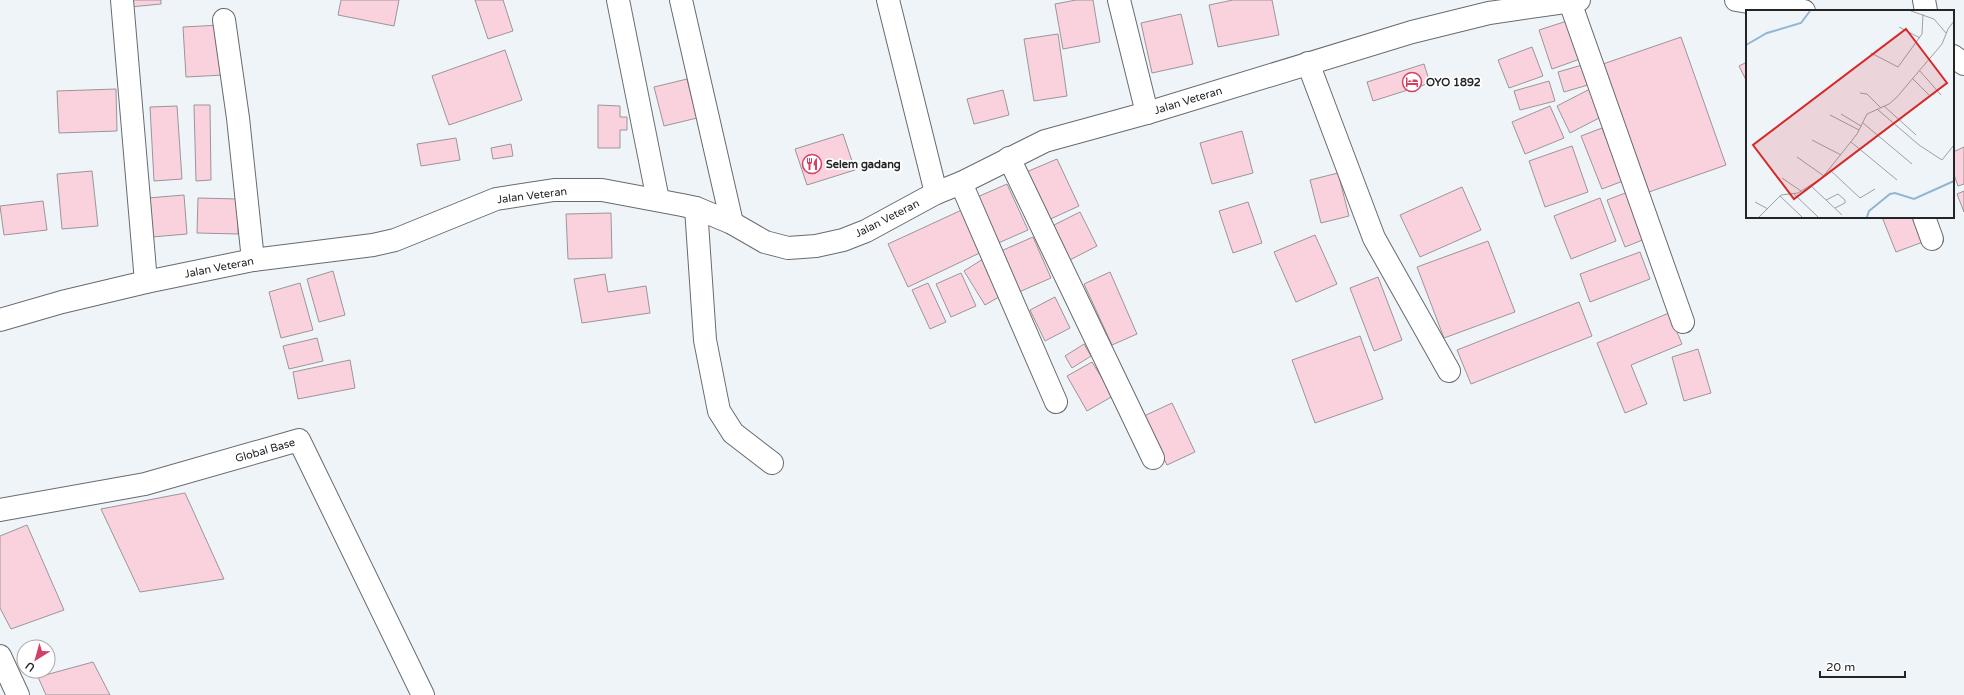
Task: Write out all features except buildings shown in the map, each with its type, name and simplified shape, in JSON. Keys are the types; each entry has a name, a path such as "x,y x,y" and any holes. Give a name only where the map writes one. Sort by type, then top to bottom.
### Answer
{"street":[{"path":"122,0 146,282"},
{"path":"618,0 658,200"},
{"path":"681,0 732,223"},
{"path":"888,0 936,193"},
{"path":"1119,0 1147,113"},
{"path":"1740,0 1798,10"},
{"path":"1924,0 1926,10"},
{"path":"1574,1 1683,322"},
{"name":"Jalan Veteran","path":"0,320 62,302 146,282 253,260 395,240 496,199 554,190 602,190 696,208 732,223 765,242 788,248 816,246 843,240 866,231 936,193 961,183 1008,158 1045,141 1147,113 1412,32 1488,7 1574,1"},
{"path":"224,20 238,118 253,260"},
{"path":"1954,57 1964,64"},
{"path":"1308,63 1374,238 1449,371"},
{"path":"1008,158 1153,458"},
{"path":"961,183 1056,402"},
{"path":"696,208 705,340 719,411 733,433 772,463"},
{"path":"1924,218 1932,239"},
{"name":"Global Base","path":"0,510 145,484 299,440 423,695"},
{"path":"0,656 18,695"}],"place":[{"name":"OYO 1892","path":"1412,82"},
{"name":"Selem gadang","path":"812,164"}]}
